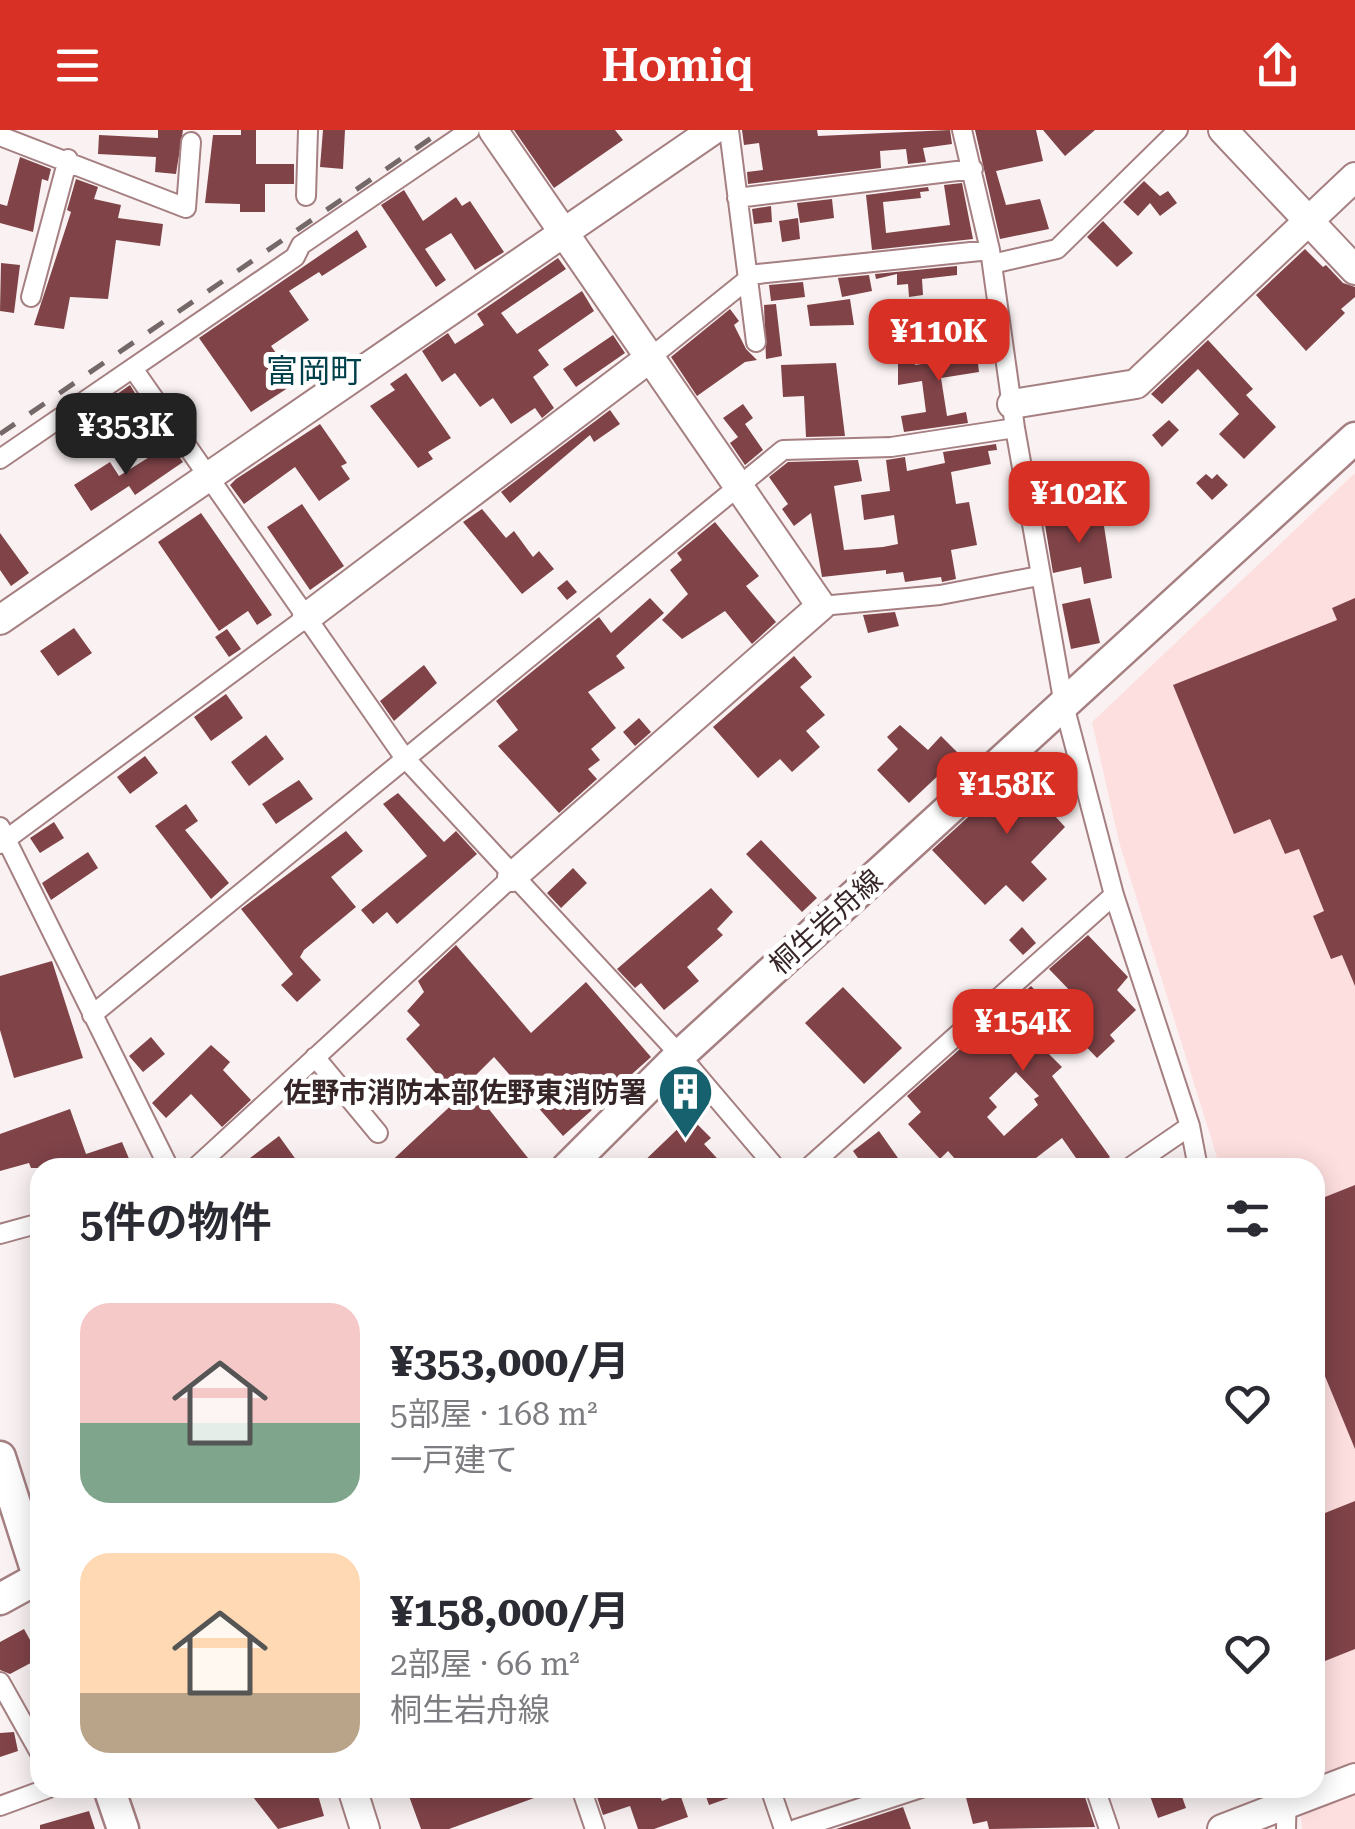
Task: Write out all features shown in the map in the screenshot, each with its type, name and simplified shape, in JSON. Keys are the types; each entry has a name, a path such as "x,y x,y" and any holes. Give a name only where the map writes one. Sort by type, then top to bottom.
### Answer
{"main road":[{"name":"桐生岩舟線","path":"576,1158 680,1055 1355,438"},
{"path":"0,1457 30,1548"},
{"path":"0,1599 30,1584"},
{"path":"112,1798 123,1829"}],"street":[{"path":"306,196 308,130"},
{"path":"0,460 295,257 301,244 470,130"},
{"path":"493,130 820,606"},
{"path":"0,620 713,130"},
{"path":"729,130 756,342"},
{"path":"962,130 991,257 1039,576 1064,704 1114,895 1190,1126 1196,1158"},
{"path":"164,1158 2,837 307,616 651,358 748,277 1057,249 1178,130"},
{"path":"1223,130 1355,270"},
{"path":"0,136 68,159 186,208 190,142"},
{"path":"31,297 68,159"},
{"path":"738,198 973,169"},
{"path":"92,1015 736,484 783,450 891,447 1136,384 1355,176"},
{"path":"134,370 404,758 680,1055 768,1158"},
{"path":"206,1158 512,877 820,606 940,596 1039,576"},
{"path":"819,1158 1114,895"},
{"path":"315,1057 378,1133"},
{"path":"1144,1158 1190,1126"},
{"path":"0,1234 30,1226"},
{"path":"0,1682 30,1735"},
{"path":"1325,1791 1355,1778"},
{"path":"0,1806 30,1795"},
{"path":"355,1798 365,1829"},
{"path":"584,1798 595,1829"},
{"path":"773,1798 784,1829"},
{"path":"796,1829 891,1798"},
{"path":"1098,1798 1109,1829"},
{"path":"1222,1829 1287,1808"}],"shaded area":[{"path":"1355,473 1355,1829 1302,1829 1299,1798 1325,1798 1325,1158 1217,1158 1119,842 1092,722"}],"building":[{"path":"158,130 183,130 176,174 155,172 156,157 98,154 99,135 158,138"},
{"path":"241,130 256,130 256,164 294,164 294,184 265,184 265,212 240,212 240,204 205,203 213,135 241,135"},
{"path":"323,130 345,130 343,169 320,167"},
{"path":"514,130 615,130 623,140 554,188"},
{"path":"742,130 817,130 818,136 950,130 952,144 923,148 926,162 908,164 906,149 880,151 881,168 748,184 747,172 763,170 759,143 744,145"},
{"path":"975,130 1036,130 1043,161 996,171 1006,205 1040,199 1049,229 1000,239"},
{"path":"1043,130 1095,130 1065,156"},
{"path":"20,157 51,169 48,181 42,179 33,232 0,223 0,204 7,206"},
{"path":"76,179 98,187 94,199 121,205 118,218 163,224 160,246 116,240 108,299 70,297 64,329 34,325 71,212 67,210"},
{"path":"1144,181 1160,196 1168,191 1177,203 1160,216 1150,203 1138,216 1123,202"},
{"path":"962,183 973,239 872,250 866,195 928,187 929,191 920,192 921,198 883,202 886,233 950,225 944,185"},
{"path":"404,190 423,221 456,197 462,206 470,201 504,252 475,270 451,233 425,249 446,280 436,287 381,205"},
{"path":"832,199 834,218 800,223 797,203"},
{"path":"771,206 772,222 754,224 752,209"},
{"path":"798,218 800,239 782,242 779,221"},
{"path":"1103,221 1133,253 1117,267 1087,237"},
{"path":"357,230 367,247 322,276 319,272 289,291 309,320 271,346 297,382 251,412 199,338"},
{"path":"1305,249 1343,283 1355,287 1355,297 1341,309 1345,313 1306,351 1256,295"},
{"path":"558,258 566,269 501,313 517,334 582,291 594,311 538,350 549,365 533,377 554,408 542,418 535,408 511,424 493,398 480,407 455,373 442,382 422,351 448,333 455,344 484,325 477,314"},
{"path":"1,263 20,265 14,313 0,311"},
{"path":"957,266 957,275 922,279 923,295 909,297 908,284 897,285 897,274 876,279 875,274"},
{"path":"869,275 872,291 842,297 838,278"},
{"path":"803,282 805,297 771,301 769,285"},
{"path":"850,299 854,325 810,326 807,305"},
{"path":"776,304 782,356 766,359 764,305"},
{"path":"730,309 739,321 734,325 746,349 757,360 745,362 697,396 671,357"},
{"path":"613,335 625,353 576,387 563,369"},
{"path":"990,339 992,352 977,355 979,372 941,378 947,416 966,412 968,423 904,432 901,416 926,412 922,381 898,385 898,357 913,354 915,365 942,361 941,354 968,350 967,343"},
{"path":"1208,340 1253,389 1246,395 1276,427 1244,459 1219,434 1239,414 1198,369 1162,404 1151,394"},
{"path":"836,363 845,436 806,437 804,396 783,397 781,365"},
{"path":"406,373 451,438 428,452 433,459 418,468 370,406 395,390 390,384"},
{"path":"130,385 138,398 116,415 127,430 114,440 93,411"},
{"path":"743,404 753,418 745,424 763,450 745,465 730,443 738,437 723,418"},
{"path":"610,410 620,424 594,442 590,435 510,503 501,492"},
{"path":"1169,420 1179,430 1162,447 1152,435"},
{"path":"320,424 347,463 341,466 350,479 319,501 295,467 244,504 230,485"},
{"path":"170,444 183,462 135,495 129,486 91,511 74,485 110,462 119,476"},
{"path":"996,444 997,450 988,451 991,464 951,472 956,504 969,502 977,545 951,550 956,579 942,582 941,577 905,582 903,572 886,574 886,570 822,577 811,513 794,526 782,509 788,504 769,477 788,462 858,460 862,481 834,486 844,550 883,547 898,544 894,515 864,520 861,495 890,491 886,460 905,457 907,471 945,463 943,452"},
{"path":"1146,474 1149,492 1133,496 1129,477"},
{"path":"1206,474 1212,479 1217,474 1228,485 1212,500 1196,483"},
{"path":"302,504 344,566 310,590 267,527"},
{"path":"482,509 506,538 514,531 533,557 539,551 554,569 522,594 463,522"},
{"path":"1053,511 1054,519 1102,513 1112,578 1084,584 1081,567 1053,573 1043,513"},
{"path":"201,513 272,615 257,625 248,611 219,631 158,542"},
{"path":"715,522 759,576 746,586 776,622 752,644 725,611 682,639 662,620 688,594 670,570 682,560 677,553"},
{"path":"0,533 29,573 11,586 0,570"},
{"path":"567,580 577,592 567,600 557,588"},
{"path":"650,598 664,613 616,656 625,668 588,692 616,728 591,749 600,760 588,769 597,779 559,813 498,746 518,730 496,701 599,617 611,633"},
{"path":"1090,598 1100,643 1071,649 1062,604"},
{"path":"1355,598 1355,986 1342,955 1331,959 1313,916 1324,911 1299,849 1285,854 1270,819 1234,834 1173,685 1337,620 1332,608"},
{"path":"895,612 899,626 868,633 863,615"},
{"path":"74,628 92,653 58,676 40,651"},
{"path":"227,629 241,649 229,657 215,637"},
{"path":"794,656 812,677 800,687 825,715 806,731 820,747 792,772 780,759 758,778 713,727"},
{"path":"424,665 437,683 394,721 380,701"},
{"path":"226,694 243,718 211,741 194,717"},
{"path":"639,718 651,732 635,746 623,732"},
{"path":"900,725 928,750 941,736 960,755 909,803 877,770 898,749 887,737"},
{"path":"266,735 284,759 249,786 231,762"},
{"path":"145,756 158,773 130,794 117,777"},
{"path":"1025,765 1046,787 1064,770 1075,796 1055,816 1065,827 1031,862 1047,879 1023,902 1006,885 985,905 932,850"},
{"path":"299,780 313,799 276,824 262,804"},
{"path":"398,793 444,842 456,831 477,854 397,924 387,912 373,924 361,910 427,856 383,804"},
{"path":"186,804 198,821 185,830 229,883 211,899 155,826"},
{"path":"54,822 64,838 40,853 30,838"},
{"path":"346,831 363,851 331,877 356,907 304,950 300,957 321,980 297,1002 281,985 293,974 241,909"},
{"path":"761,840 817,898 802,912 746,854"},
{"path":"88,852 98,868 51,900 42,883"},
{"path":"573,868 587,883 561,908 547,893"},
{"path":"711,888 733,912 717,929 723,935 687,967 699,981 664,1010 641,983 635,988 617,969"},
{"path":"1022,927 1036,943 1023,955 1009,940"},
{"path":"1088,935 1128,977 1117,990 1136,1010 1110,1035 1115,1041 1097,1058 1072,1032 1049,1054 1062,1067 1052,1076 1110,1157 1076,1158 1062,1138 1036,1158 954,1158 948,1151 939,1158 908,1124 921,1112 907,1096 1031,986 1060,1016 1078,999 1049,969","holes":["1016,1072 1039,1096 1034,1099 1038,1105 1004,1136 987,1117 997,1107 989,1098"]},
{"path":"456,945 531,1033 586,982 651,1057 563,1136 494,1057 468,1083 528,1158 395,1158 458,1099 406,1039 420,1025 407,1011 424,992 418,981"},
{"path":"52,961 83,1058 14,1078 0,1030 0,976"},
{"path":"843,987 902,1048 864,1084 805,1023"},
{"path":"151,1037 165,1054 143,1072 129,1056"},
{"path":"211,1045 230,1062 223,1070 251,1100 222,1127 191,1094 166,1118 152,1103"},
{"path":"70,1109 86,1154 122,1142 129,1158 30,1158 30,1166 0,1171 0,1134"},
{"name":"佐野市消防本部佐野東消防署","path":"690,1117 711,1138 704,1144 717,1158 647,1158"},
{"path":"879,1131 898,1158 858,1158 853,1151"},
{"path":"279,1136 295,1158 250,1158"},
{"path":"1355,1185 1355,1449 1325,1376 1325,1197"},
{"path":"1355,1501 1355,1649 1325,1661 1325,1513"},
{"path":"24,1629 30,1640 30,1663 10,1674 0,1670 0,1642"},
{"path":"14,1732 18,1751 0,1757 0,1733"},
{"path":"254,1798 319,1798 324,1816 278,1829"},
{"path":"410,1798 534,1798 449,1829 421,1829"},
{"path":"597,1798 681,1798 688,1817 654,1829 638,1829 630,1806 603,1815"},
{"path":"707,1798 729,1798 709,1805"},
{"path":"966,1798 1085,1798 1095,1827 989,1829 987,1821 973,1824"},
{"path":"1151,1798 1182,1798 1186,1808 1158,1818"},
{"path":"903,1807 911,1829 836,1829"},
{"path":"89,1811 95,1829 40,1829 40,1825"}],"railway":[{"path":"0,434 443,130"}],"place":[{"name":"佐野市消防本部佐野東消防署","path":"686,1141"}],"district":[{"name":"富岡町","path":"314,371"}]}
